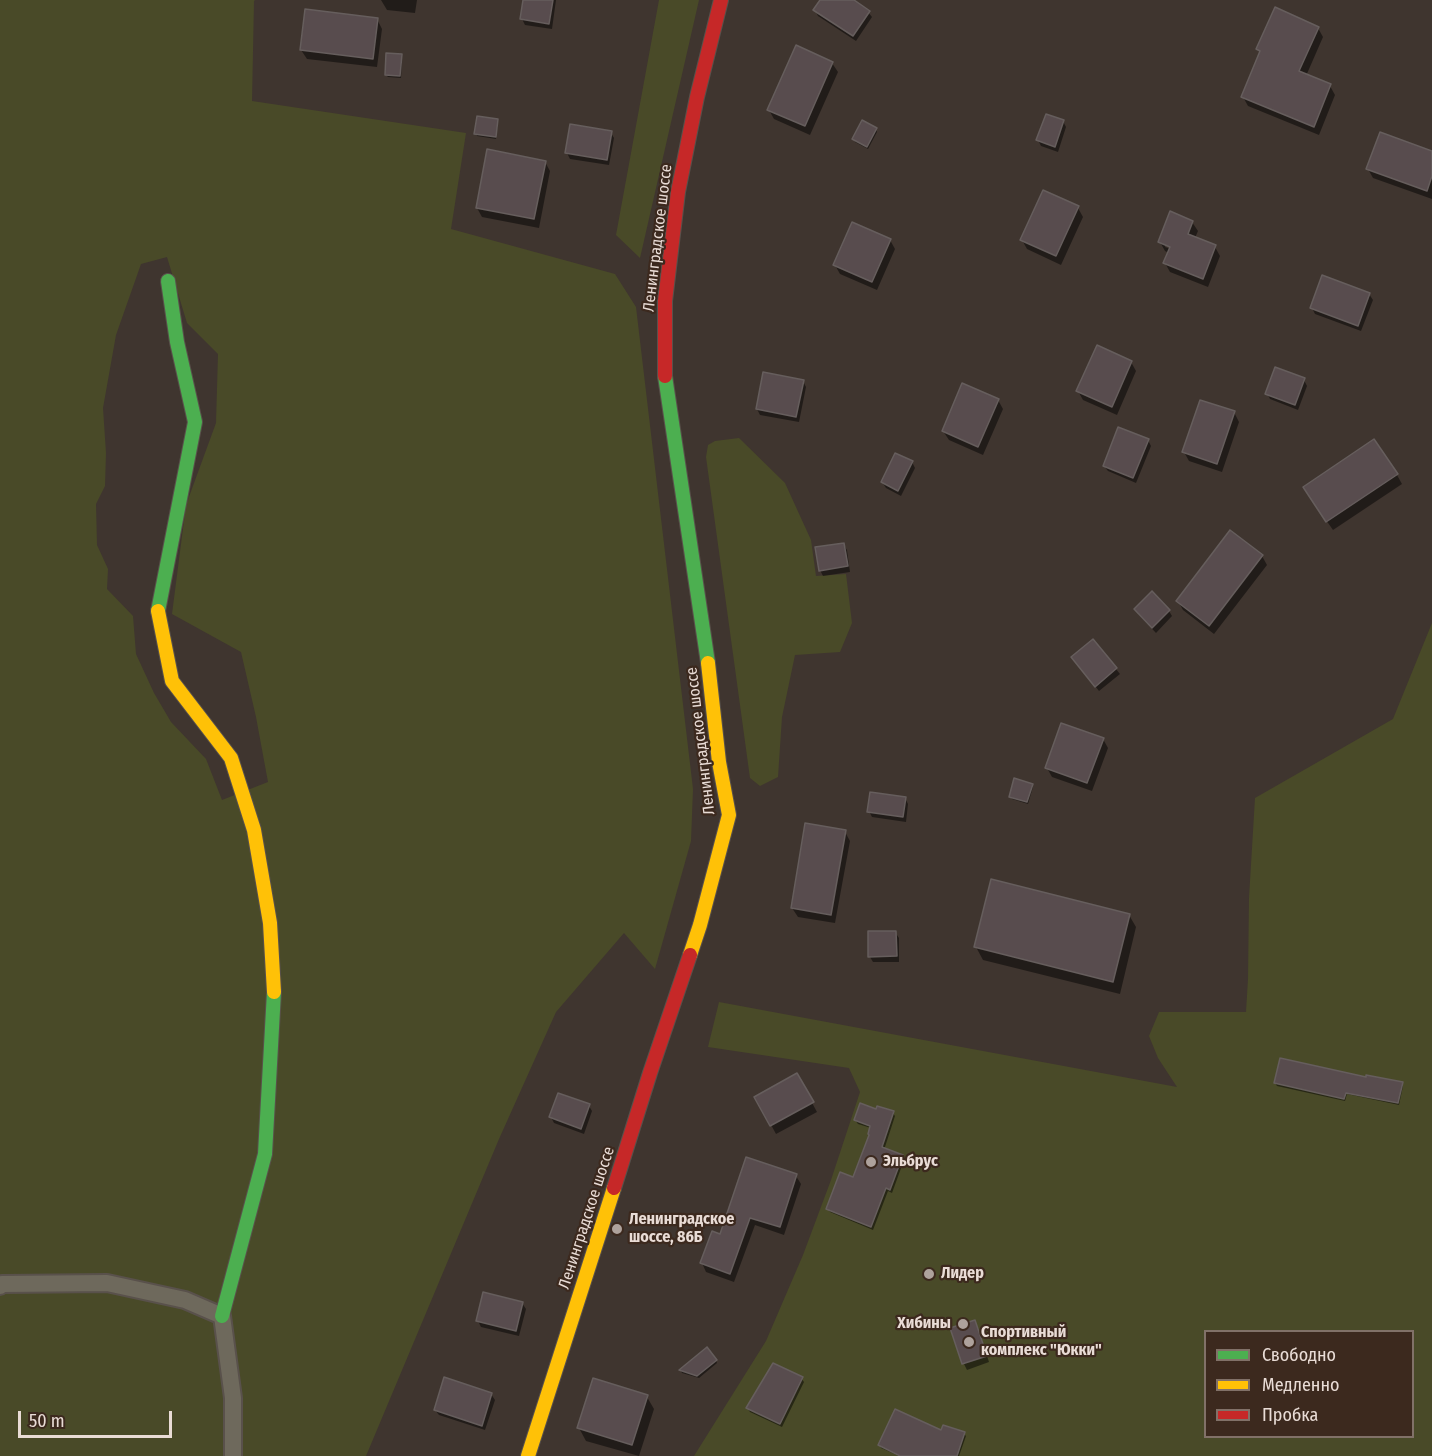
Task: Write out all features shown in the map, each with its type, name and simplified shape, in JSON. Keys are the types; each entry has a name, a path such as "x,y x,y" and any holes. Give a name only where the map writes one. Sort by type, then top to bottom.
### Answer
{"main road":[{"name":"Ленинградское шоссе","path":"528,1456 650,1073 700,925 729,815 719,762 712,690 665,373 664,302 678,192 697,97 721,0"},
{"path":"168,281 177,342 195,422 158,612 171,681 231,758 254,830 270,922 274,995 265,1154 222,1317"}],"street":[{"path":"0,1286 2,1284 107,1283 185,1300 222,1317 233,1398 233,1456"}],"green space":[{"path":"0,0 255,0 252,101 466,133 451,229 615,274 636,307 693,789 691,841 655,969 624,933 556,1012 499,1139 366,1456 0,1456","holes":["167,257 187,323 218,354 216,423 186,505 172,614 241,652 268,782 222,800 206,759 171,722 154,693 136,654 133,616 107,589 108,569 97,545 96,504 105,486 106,453 103,408 116,335 141,264"]},
{"path":"659,0 699,0 640,258 616,235"},
{"path":"739,438 785,483 811,540 816,576 846,574 852,623 840,652 795,655 782,717 778,777 760,786 750,778 706,457 708,445 715,441"},
{"path":"1432,623 1432,1456 694,1456 766,1341 803,1255 860,1092 849,1068 708,1047 719,1002 1177,1087 1158,1058 1149,1036 1159,1012 1246,1012 1255,798 1393,719"}],"building":[{"path":"523,0 553,0 549,24 520,19"},
{"path":"820,0 854,0 870,11 853,36 813,10"},
{"path":"1275,7 1319,27 1299,71 1331,84 1314,127 1241,97 1260,51 1256,49"},
{"path":"305,9 378,18 373,59 300,50"},
{"path":"796,45 833,62 805,126 767,110"},
{"path":"386,53 402,54 400,76 385,75"},
{"path":"1046,114 1064,120 1055,147 1036,140"},
{"path":"477,116 498,119 496,137 474,134"},
{"path":"862,120 877,128 867,147 852,139"},
{"path":"570,124 612,131 607,160 565,153"},
{"path":"1380,132 1432,151 1432,176 1427,191 1366,169"},
{"path":"487,149 546,161 534,219 476,208"},
{"path":"1043,190 1079,206 1056,256 1020,240"},
{"path":"1170,211 1193,221 1188,234 1216,245 1203,279 1163,263 1170,247 1158,242"},
{"path":"852,222 891,239 872,282 833,265"},
{"path":"1322,275 1370,293 1358,326 1310,308"},
{"path":"1097,345 1132,361 1112,407 1076,391"},
{"path":"1275,367 1305,378 1295,405 1265,394"},
{"path":"763,372 804,380 796,417 756,409"},
{"path":"962,383 999,399 978,447 942,431"},
{"path":"1200,400 1235,411 1217,464 1182,452"},
{"path":"1118,427 1149,439 1133,478 1103,466"},
{"path":"1374,439 1398,474 1326,522 1303,487"},
{"path":"895,453 913,461 898,491 881,482"},
{"path":"1230,530 1263,555 1209,626 1176,601"},
{"path":"844,543 848,566 819,571 815,547"},
{"path":"1152,591 1170,610 1152,628 1134,609"},
{"path":"1093,639 1117,668 1095,687 1071,657"},
{"path":"1061,723 1104,738 1087,783 1045,768"},
{"path":"1014,778 1033,784 1027,802 1009,797"},
{"path":"870,792 906,797 903,817 867,812"},
{"path":"805,823 846,830 831,915 791,908"},
{"path":"991,879 1130,914 1113,982 974,947"},
{"path":"868,931 896,931 897,956 868,957"},
{"path":"1280,1058 1366,1077 1366,1075 1403,1082 1398,1103 1346,1093 1344,1099 1274,1083"},
{"path":"797,1073 814,1102 770,1126 754,1097"},
{"path":"558,1093 590,1104 581,1129 549,1117"},
{"path":"860,1103 876,1109 877,1106 894,1111 882,1147 903,1155 890,1190 886,1188 871,1227 826,1209 840,1172 853,1177 869,1135 870,1126 854,1120"},
{"path":"746,1157 797,1174 780,1227 750,1218 730,1274 700,1263 712,1231 720,1234"},
{"path":"483,1292 523,1302 516,1331 476,1321"},
{"name":"Спортивный комплекс \"Юкки\"","path":"975,1320 987,1356 962,1364 950,1328"},
{"path":"707,1347 717,1360 697,1376 679,1370"},
{"path":"773,1363 803,1377 780,1424 746,1408"},
{"path":"444,1377 492,1393 482,1426 434,1410"},
{"path":"593,1378 648,1395 632,1445 577,1428"},
{"path":"895,1409 941,1430 943,1425 965,1432 957,1456 900,1456 878,1445"}],"traffic: fast":[{"path":"158,611 195,422 177,342 168,281"},
{"path":"665,376 708,663"},
{"path":"222,1316 265,1154 274,992"}],"traffic: slow":[{"path":"158,611 172,681 231,758 254,830 270,923 274,992"},
{"path":"690,955 729,815 719,762 708,663"},
{"path":"528,1456 614,1188"}],"traffic: jam":[{"path":"665,376 665,301 678,192 697,97 721,0"},
{"path":"614,1188 690,955"}],"place":[{"name":"Эльбрус","path":"871,1162"},
{"name":"Ленинградское шоссе, 86Б","path":"617,1229"},
{"name":"Лидер","path":"929,1274"},
{"name":"Хибины","path":"963,1324"},
{"name":"Спортивный комплекс \"Юкки\"","path":"969,1342"}]}
